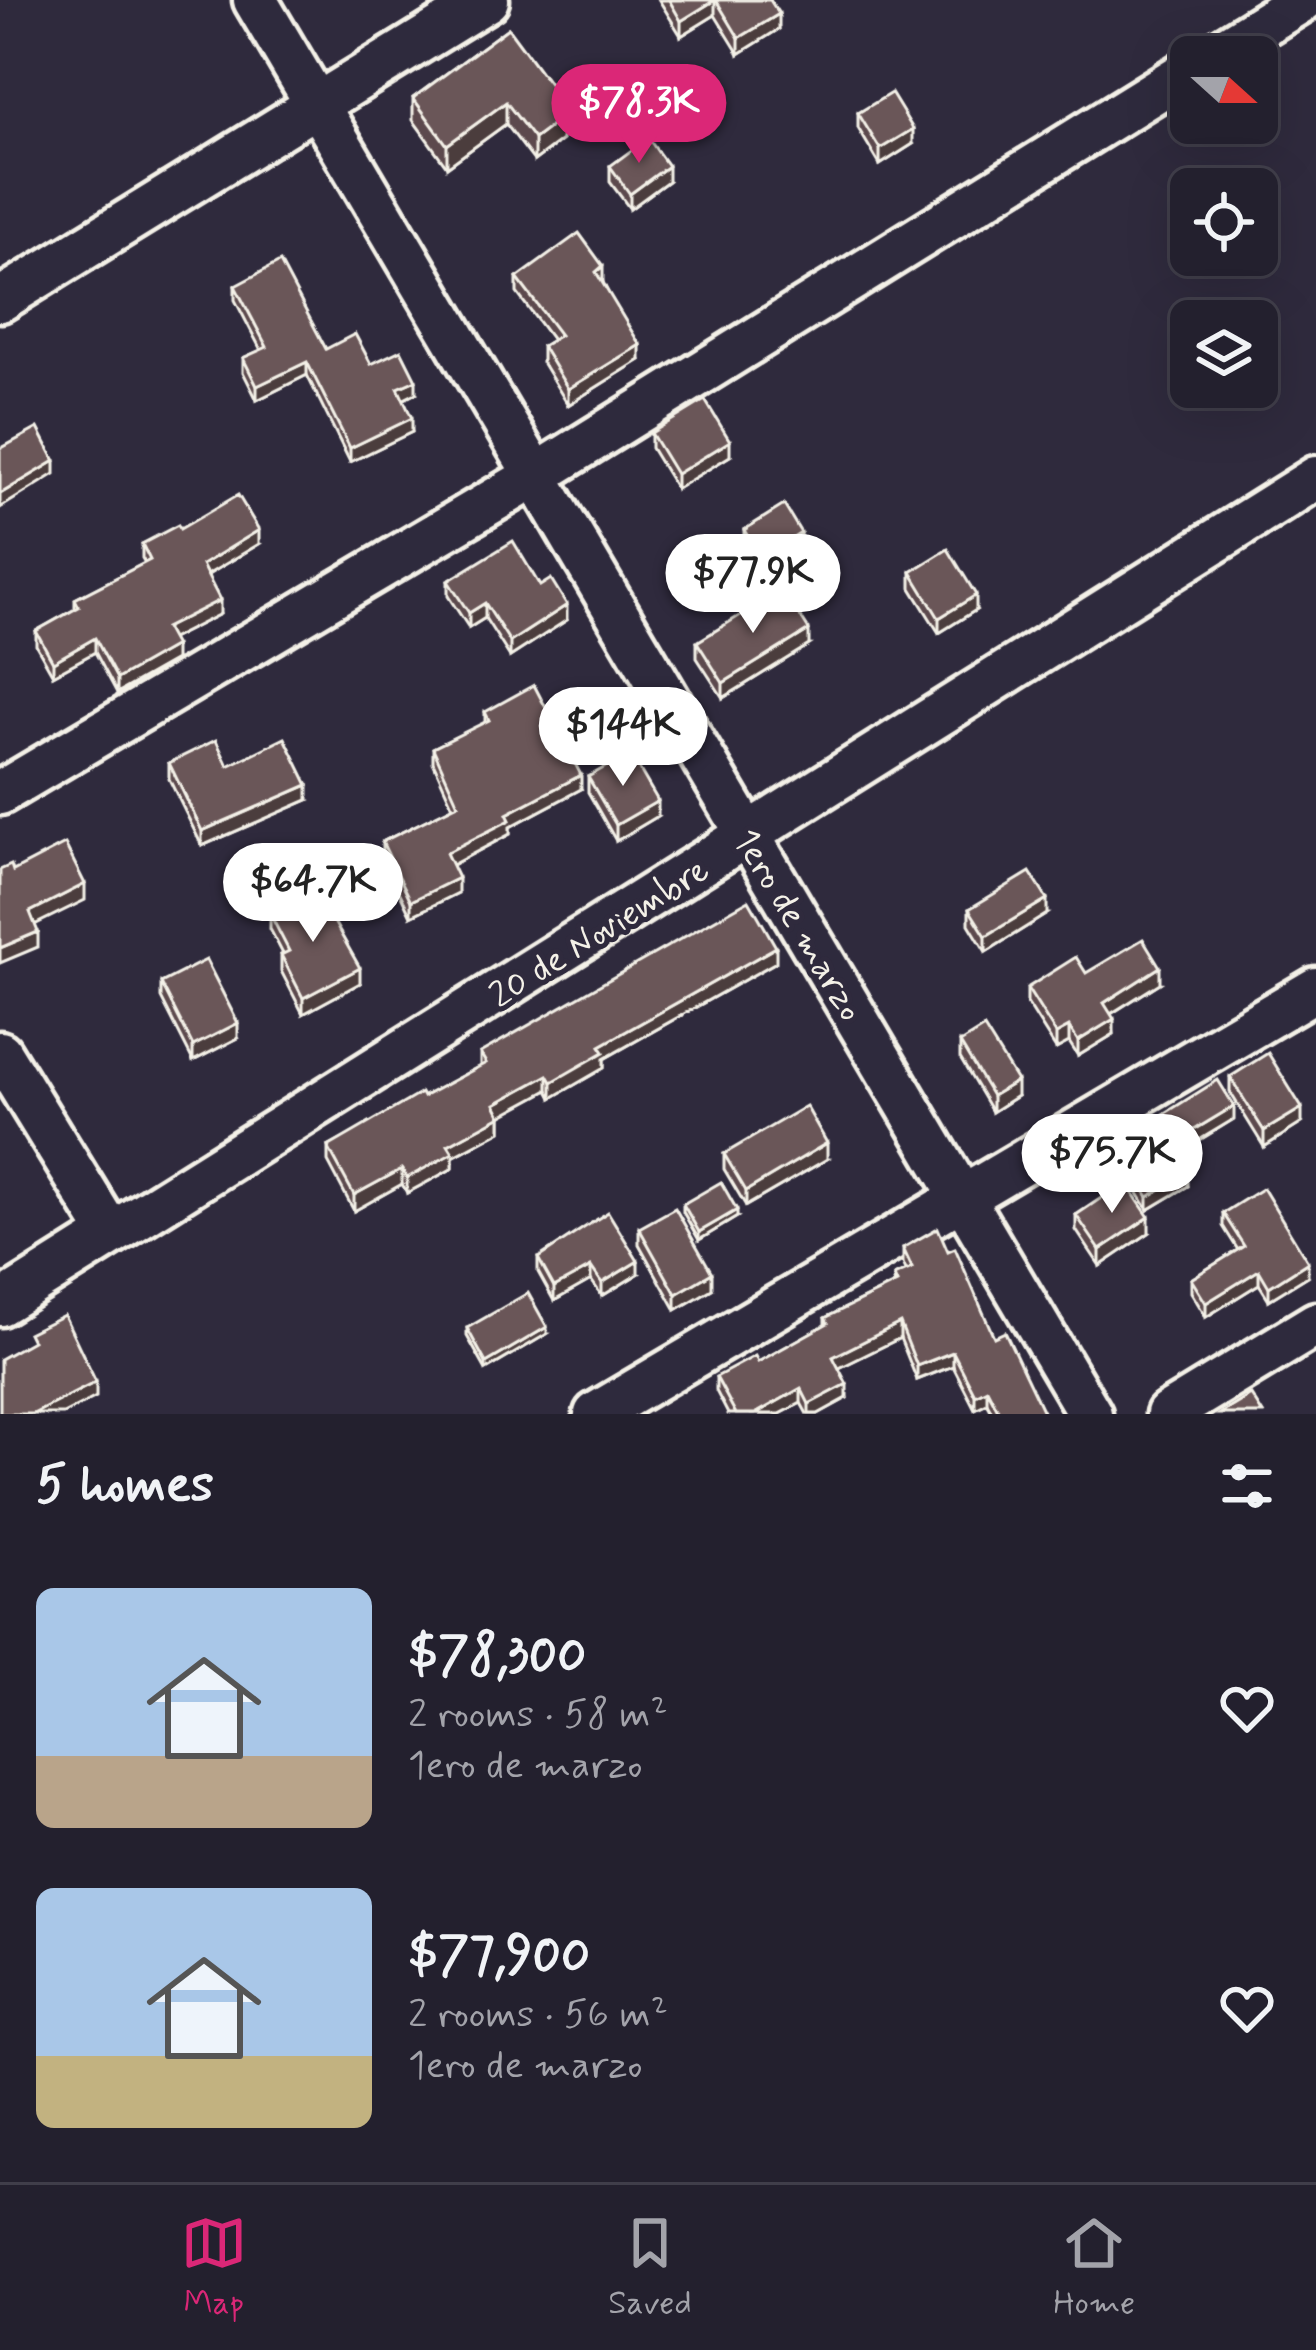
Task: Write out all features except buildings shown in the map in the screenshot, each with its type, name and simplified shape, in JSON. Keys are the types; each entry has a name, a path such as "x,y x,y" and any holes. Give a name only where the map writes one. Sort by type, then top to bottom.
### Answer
{"street":[{"name":"1ero de marzo","path":"255,0 1090,1414"},
{"path":"0,300 487,0"},
{"path":"1245,36 1303,0"},
{"path":"0,793 535,476 1170,83"},
{"name":"20 de Noviembre","path":"0,1304 1316,478"},
{"path":"596,1414 1316,989"},
{"path":"0,1053 111,1234"},
{"path":"1168,1414 1316,1324"}]}
